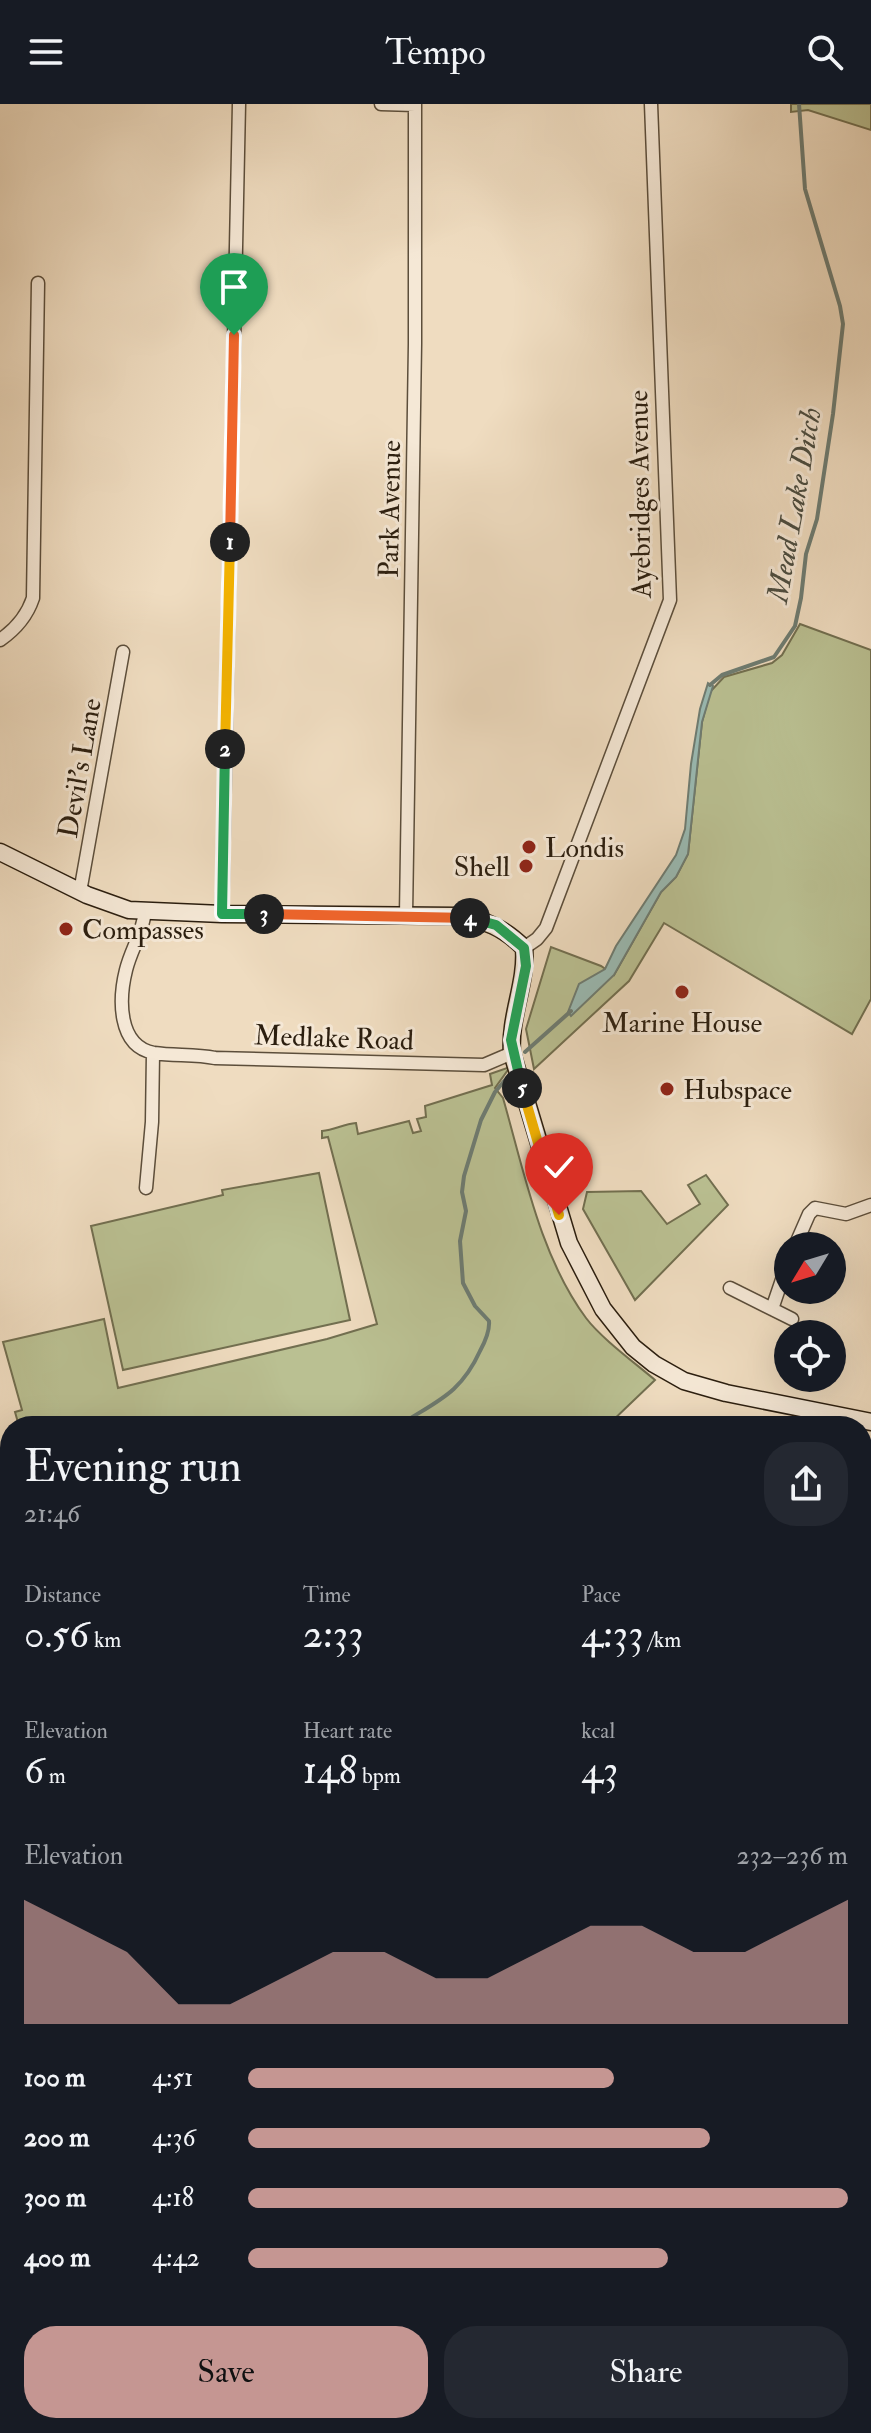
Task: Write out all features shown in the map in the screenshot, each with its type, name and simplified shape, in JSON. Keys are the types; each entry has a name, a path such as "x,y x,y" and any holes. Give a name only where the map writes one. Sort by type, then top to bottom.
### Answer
{"main road":[{"path":"0,852 107,904 145,911 406,915 478,919 496,925 524,948 526,966 513,1028 512,1053 569,1243 603,1309 633,1347 654,1364 684,1381 726,1393 841,1416"}],"street":[{"path":"222,914 239,104"},
{"path":"381,104 415,104"},
{"name":"Park Avenue","path":"406,915 415,344 415,104"},
{"name":"Ayebridges Avenue","path":"524,948 546,928 670,600 651,104"},
{"path":"0,640 20,623 33,598 38,283"},
{"name":"Devil's Lane","path":"80,892 123,652"},
{"path":"145,911 144,927 125,972 122,1012 128,1035 141,1048 153,1053 152,1122 146,1188"},
{"name":"Medlake Road","path":"153,1053 484,1065 512,1053"},
{"path":"801,1232 815,1208 846,1214 871,1205"},
{"path":"730,1288 792,1319"},
{"path":"772,1309 774,1303"}],"green space":[{"path":"791,104 871,104 871,130 808,110 791,112"},
{"path":"800,624 871,650 871,999 852,1034 664,923 629,981 534,1069 526,1029 551,947 601,966 614,975 661,892 676,877 688,854 702,722 710,692 724,677 772,663 782,655"},
{"path":"510,1067 495,1088 503,1098 545,1240 570,1294 592,1326 655,1380 617,1416 16,1416 15,1412 22,1410 3,1342 104,1319 118,1388 327,1339 377,1324 328,1137 322,1138 322,1131 356,1123 358,1134 409,1121 413,1133 421,1131 417,1119 426,1117 425,1106 492,1085 490,1074"},
{"path":"319,1173 350,1320 123,1370 91,1226 223,1195 222,1190"},
{"path":"706,1175 728,1205 635,1300 583,1209 587,1192 641,1191 667,1224 700,1204 688,1185"}],"water":[{"path":"708,683 713,686 702,722 688,854 676,877 661,892 614,975 571,1016 568,1012 579,984 605,969 616,946 676,855 685,829 691,764 700,709"}],"waterway":[{"name":"Mead Lake Ditch","path":"710,685 722,675 774,657 795,626 806,554 817,519 843,324 805,189 799,104"},
{"name":"Mead Lake Ditch","path":"525,1052 571,1011"},
{"name":"Mead Lake Ditch","path":"414,1416 446,1396 464,1378 487,1337 489,1321 475,1306 463,1283 460,1241 466,1211 462,1192 481,1120 495,1092 511,1073"}],"place":[{"name":"Londis","path":"529,847"},
{"name":"Shell","path":"526,866"},
{"name":"Compasses","path":"66,929"},
{"name":"Marine House","path":"682,992"},
{"name":"Hubspace","path":"667,1089"}],"route":[{"path":"234,335 222,914 457,916 496,925 511,935 524,948 526,966 511,1040 512,1053 559,1215"}]}
